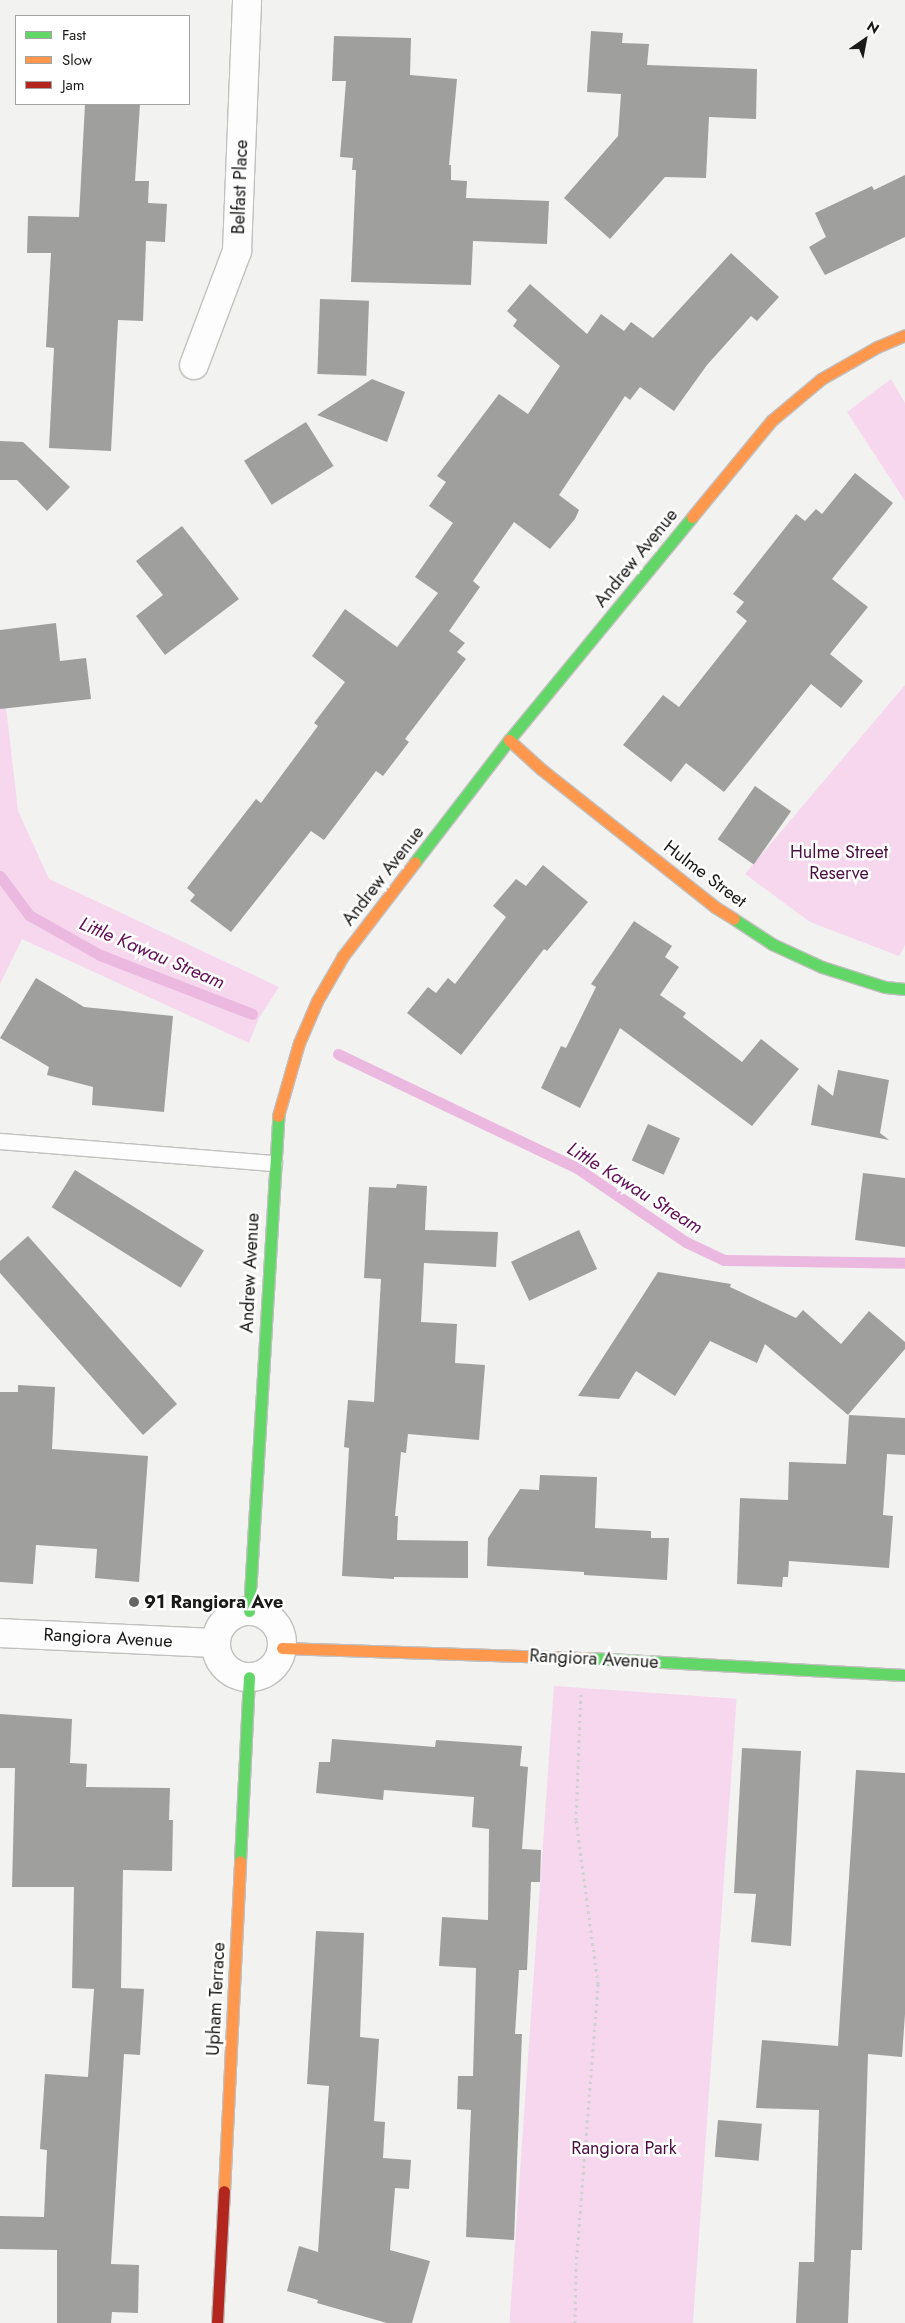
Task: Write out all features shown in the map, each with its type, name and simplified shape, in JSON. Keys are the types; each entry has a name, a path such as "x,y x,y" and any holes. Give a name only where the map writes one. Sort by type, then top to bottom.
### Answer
{"street":[{"name":"Belfast Place","path":"194,365 237,251 247,0"},
{"name":"Andrew Avenue","path":"249,1611 277,1118 299,1043 317,1001 343,956 509,740 772,421 820,379 877,346 905,335"},
{"name":"Hulme Street","path":"509,740 540,769 715,907 772,944 822,967 885,987 905,989"},
{"path":"249,1611 266,1614 275,1621 282,1632 282,1648 274,1666 262,1675 249,1677 233,1674 220,1660 216,1644 221,1625 234,1614 249,1611"},
{"name":"Rangiora Avenue","path":"0,1633 216,1644"},
{"name":"Rangiora Avenue","path":"282,1648 582,1658 905,1674"},
{"name":"Upham Terrace","path":"217,2323 249,1677"}],"lane":[{"path":"0,1141 274,1162"}],"path":[{"path":"575,2323 576,2265 598,1984 576,1820 582,1658"}],"green space":[{"path":"891,379 905,403 905,501 847,412"},
{"path":"0,655 18,811 49,879 279,987 259,1018 249,1043 22,939 0,984"},
{"name":"Hulme Street Reserve","path":"905,685 905,945 899,956 810,922 745,874"},
{"name":"Rangiora Park","path":"554,1686 737,1699 693,2323 509,2322"}],"building":[{"path":"591,31 623,33 622,43 649,44 647,65 757,69 756,119 709,117 706,178 665,177 610,239 564,198 618,136 621,94 587,92"},
{"path":"334,36 411,38 410,75 457,79 449,165 451,165 451,180 467,181 466,198 549,201 547,244 473,241 471,285 351,282 356,170 352,170 353,158 340,157 346,81 332,81"},
{"path":"85,105 140,105 135,181 149,181 148,203 167,204 165,242 146,241 143,321 118,320 111,451 49,448 54,348 46,347 51,253 27,253 28,216 79,217"},
{"path":"905,175 905,237 825,275 809,247 826,237 815,213 872,186 874,190"},
{"path":"731,253 779,297 757,321 751,316 707,365 674,411 640,387 630,400 625,396 559,495 579,510 575,519 550,549 514,522 473,581 480,587 449,631 465,643 457,652 466,659 405,739 409,742 383,776 376,771 324,840 311,831 231,932 190,901 195,895 187,888 256,799 261,803 318,726 314,723 345,682 312,656 345,609 397,647 438,593 415,577 453,523 429,506 446,482 437,476 499,394 528,414 560,366 513,326 517,320 507,311 530,284 587,334 601,314 624,331 631,322 653,338"},
{"path":"320,299 369,301 366,376 317,374"},
{"path":"372,379 405,392 387,442 317,415"},
{"path":"306,422 334,466 272,505 244,461"},
{"path":"0,441 23,442 70,487 47,511 17,480 0,480"},
{"path":"855,473 893,503 832,579 868,607 830,654 863,681 841,708 811,684 724,792 686,763 671,782 623,745 663,695 679,707 747,621 736,612 744,602 733,594 796,514 805,521 816,509 822,514"},
{"path":"182,526 239,599 165,655 136,616 163,595 136,561"},
{"path":"56,623 60,661 86,658 91,699 0,709 0,630"},
{"path":"755,786 791,811 754,864 718,839"},
{"path":"543,865 588,902 547,951 544,949 461,1055 407,1013 428,987 436,993 448,978 455,984 506,917 493,906 516,879 526,886"},
{"path":"634,921 672,946 665,957 679,967 660,995 686,1013 683,1017 742,1062 761,1039 799,1069 752,1126 620,1028 580,1108 541,1088 561,1046 566,1048 596,987 591,984"},
{"path":"36,978 84,1007 173,1016 164,1112 92,1105 93,1087 47,1075 49,1067 0,1038"},
{"path":"838,1070 889,1080 880,1133 889,1140 811,1125 818,1084 833,1096"},
{"path":"648,1124 680,1138 664,1175 632,1161"},
{"path":"75,1170 204,1251 181,1288 52,1207"},
{"path":"863,1173 905,1178 905,1247 855,1240"},
{"path":"397,1184 427,1186 425,1230 498,1232 496,1267 424,1263 421,1322 457,1324 455,1363 485,1365 479,1440 408,1434 406,1453 401,1452 395,1516 398,1516 397,1540 468,1541 468,1578 394,1577 394,1579 342,1576 349,1448 344,1447 348,1400 374,1402 381,1279 364,1278 369,1187 396,1188"},
{"path":"579,1230 597,1269 529,1301 511,1262"},
{"path":"28,1236 177,1404 143,1435 0,1273 0,1261"},
{"path":"658,1272 731,1284 730,1287 796,1318 803,1310 841,1344 869,1311 905,1342 905,1349 848,1415 765,1344 757,1363 710,1341 675,1396 636,1371 619,1399 578,1396"},
{"path":"18,1385 55,1387 52,1449 148,1456 139,1582 95,1578 97,1549 36,1545 33,1584 0,1582 0,1392 18,1392"},
{"path":"849,1415 905,1418 905,1455 887,1454 883,1515 893,1516 889,1568 789,1561 788,1577 783,1577 782,1587 737,1584 740,1498 788,1500 789,1462 846,1464"},
{"path":"540,1475 597,1477 595,1528 651,1531 651,1538 669,1538 667,1580 584,1575 584,1572 487,1566 488,1538 520,1489 539,1490"},
{"path":"0,1714 72,1719 70,1763 87,1764 86,1787 170,1788 169,1820 173,1820 172,1871 123,1870 121,1988 144,1989 140,2055 124,2054 111,2264 139,2265 138,2313 112,2312 111,2323 57,2323 57,2250 0,2249 0,2216 44,2217 47,2150 40,2149 45,2074 88,2077 94,1989 72,1988 74,1887 12,1887 15,1768 0,1768"},
{"path":"332,1739 435,1747 436,1740 522,1746 520,1766 528,1767 522,1849 541,1850 540,1882 531,1882 527,1970 519,1970 515,2034 522,2034 514,2240 466,2237 471,2110 457,2109 458,2076 473,2076 476,1968 439,1966 442,1917 488,1920 489,1829 472,1827 474,1797 384,1790 383,1800 316,1793 319,1762 330,1762"},
{"path":"742,1748 801,1751 791,1946 751,1942 756,1894 734,1893"},
{"path":"856,1770 905,1773 905,2014 902,2057 868,2054 862,2250 851,2250 848,2323 796,2323 799,2262 814,2262 819,2110 756,2108 762,2040 838,2046"},
{"path":"316,1931 364,1933 360,2037 379,2039 374,2121 385,2122 383,2158 411,2160 409,2189 395,2188 390,2250 430,2261 412,2323 387,2323 317,2303 318,2300 287,2291 299,2246 318,2252 329,2086 307,2084"},
{"path":"718,2120 762,2124 759,2161 715,2157"}],"waterway":[{"name":"Little Kawau Stream","path":"0,876 29,915 100,955 252,1014"},
{"name":"Little Kawau Stream","path":"338,1054 577,1168 686,1242 724,1260 905,1263"}],"traffic: fast":[{"path":"415,862 509,740 692,517"},
{"path":"734,919 772,944 822,967 885,987 905,989"},
{"path":"249,1611 278,1116"},
{"path":"589,1658 905,1675"},
{"path":"240,1861 249,1677"}],"traffic: slow":[{"path":"692,517 771,421 821,379 877,347 905,335"},
{"path":"509,740 541,769 715,907 734,919"},
{"path":"278,1116 299,1043 317,1001 343,956 415,862"},
{"path":"282,1648 589,1658"},
{"path":"224,2191 240,1861"}],"traffic: jam":[{"path":"217,2323 224,2191"}],"place":[{"name":"91 Rangiora Ave","path":"134,1602"}]}
